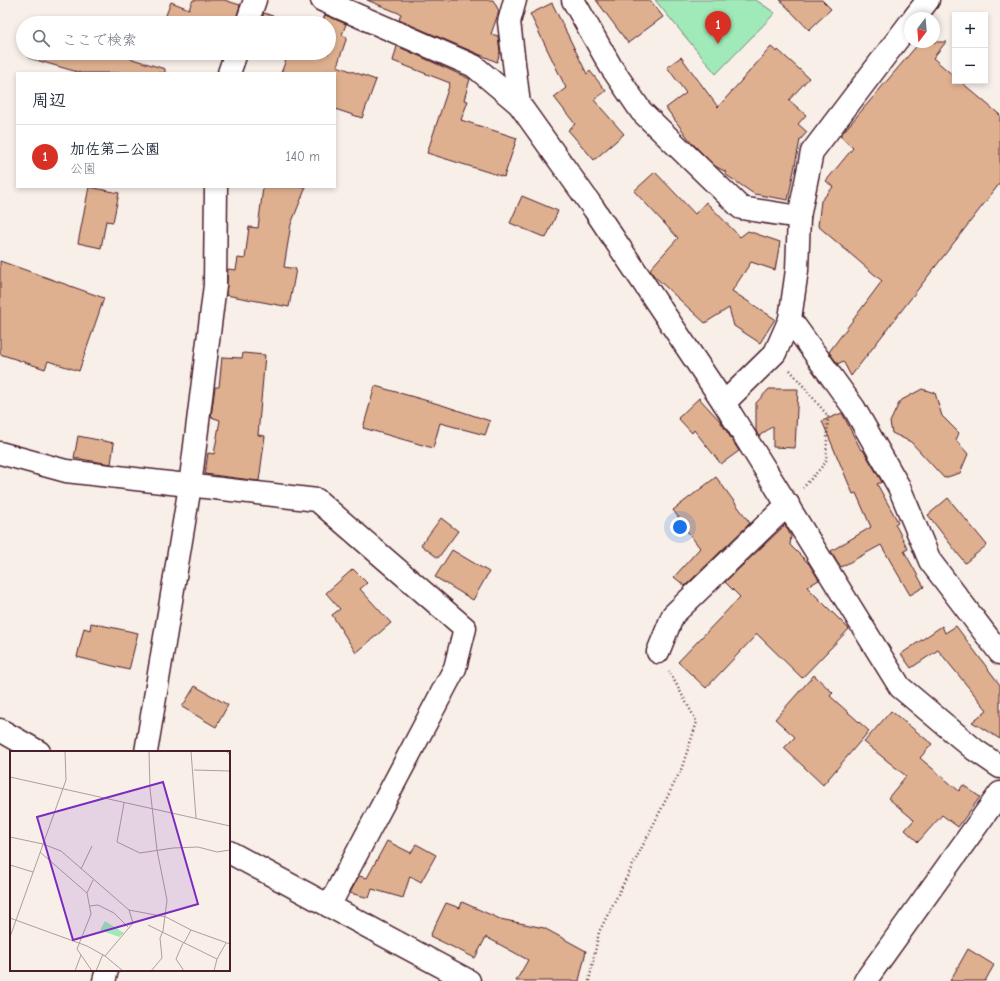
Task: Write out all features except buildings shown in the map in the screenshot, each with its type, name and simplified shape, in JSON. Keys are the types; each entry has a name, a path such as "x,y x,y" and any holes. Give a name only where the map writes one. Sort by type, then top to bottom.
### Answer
{"street":[{"path":"249,16 255,0"},
{"path":"322,0 474,66 519,104 594,209 724,403 900,687 975,750 1000,766"},
{"path":"515,0 509,22 519,104"},
{"path":"573,0 611,67 641,111 741,208 799,217"},
{"path":"919,12 928,0"},
{"path":"724,403 775,353 790,319 797,270 799,217 812,152 904,31"},
{"path":"229,72 234,60"},
{"path":"146,751 190,486 215,285 216,188"},
{"path":"790,319 854,408 899,487 930,561 1000,653"},
{"path":"0,453 66,471 317,500 465,628 454,668 329,906"},
{"path":"658,652 673,615 788,504"},
{"path":"0,730 37,751"},
{"path":"865,981 1000,793"},
{"path":"230,853 469,981"},
{"path":"104,981 107,971"}],"path":[{"path":"775,353 828,416 826,462 788,504"},
{"path":"589,981 599,932 681,770 697,722 658,652"}],"green space":[{"path":"655,0 756,0 775,13 716,74"}],"place":[{"name":"加佐第二公園","path":"718,44"}]}
